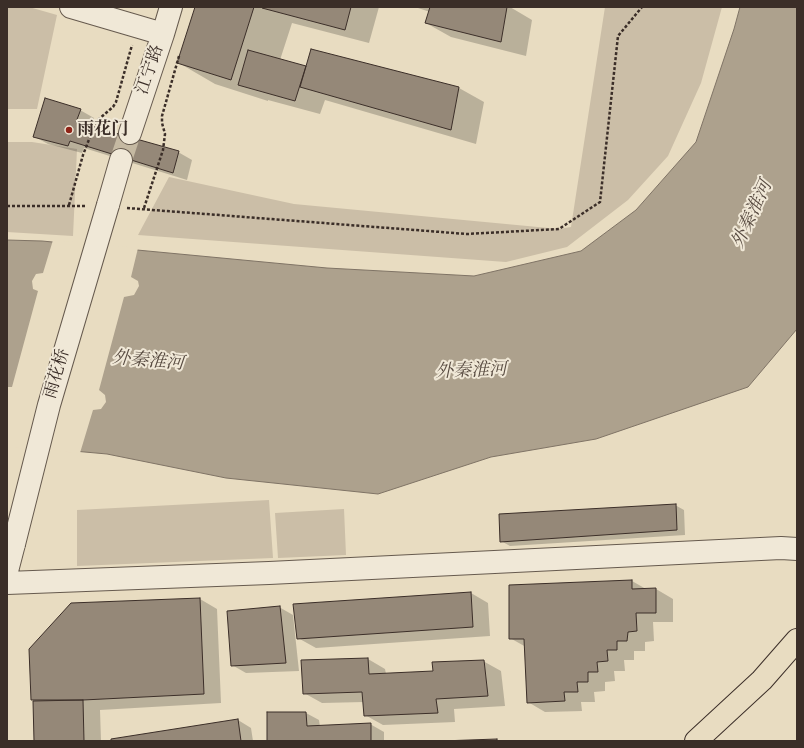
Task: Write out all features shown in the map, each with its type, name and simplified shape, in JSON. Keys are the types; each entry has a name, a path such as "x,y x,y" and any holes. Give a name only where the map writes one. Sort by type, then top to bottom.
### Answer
{"highway":[{"path":"696,741 762,680 797,640"}],"street":[{"path":"71,7 163,34"},
{"name":"江宁路","path":"130,133 171,7"},
{"path":"107,206 121,160"},
{"name":"雨花桥","path":"7,571 49,405 107,206"},
{"path":"7,583 269,573 781,548 797,549"}],"path":[{"path":"7,206 69,205 144,208 467,234 559,229 600,202 618,36 642,7"},
{"path":"69,205 83,155 95,124 113,107 116,102 137,26"},
{"path":"144,208 163,150 165,134 162,116 181,51"}],"shaded area":[{"path":"7,7 29,7 57,15 37,109 7,109"},
{"path":"605,7 722,7 701,83 668,156 628,200 567,247 506,262 138,235 169,177 294,204 559,229 571,227"},
{"path":"7,142 32,142 77,149 73,236 7,232"},
{"path":"269,500 273,558 77,566 77,510"},
{"path":"344,509 346,555 278,558 275,513"}],"water":[{"name":"外秦淮河","path":"740,7 797,7 797,329 748,387 596,439 491,457 378,494 226,478 107,454 7,445 7,240 42,241 327,268 474,276 581,251 636,210 696,142"}],"pier":[{"path":"53,240 138,248 131,277 138,281 139,286 134,295 124,297 99,390 105,395 106,402 101,409 93,410 80,453 7,447 7,387 12,387 38,291 33,289 32,281 36,274 43,273"}],"building":[{"path":"195,7 254,7 231,80 177,63"},
{"path":"351,7 345,30 262,8"},
{"path":"430,7 507,7 501,42 425,23"},
{"path":"311,49 459,87 451,130 300,87"},
{"path":"248,50 306,66 295,101 238,85"},
{"name":"雨花门","path":"45,98 81,109 76,122 179,151 173,173 70,141 68,146 33,137"},
{"path":"676,504 677,530 500,542 499,514"},
{"path":"632,580 632,589 656,588 656,613 636,613 637,631 628,632 627,641 617,641 617,650 607,650 608,661 597,662 598,672 588,672 588,682 577,682 578,692 564,692 565,701 527,703 524,639 509,639 509,585"},
{"path":"471,592 473,627 297,639 293,604"},
{"path":"200,598 204,694 83,700 31,700 29,649 71,603"},
{"path":"280,606 286,663 231,666 227,611"},
{"path":"368,658 369,674 433,671 432,662 484,660 488,696 436,699 438,713 364,716 362,692 303,694 301,660"},
{"path":"83,700 84,741 34,741 33,701"},
{"path":"267,712 306,712 307,726 371,723 371,741 267,741"},
{"path":"238,719 241,741 111,741 111,739"},
{"path":"497,739 497,741 441,741"}],"tunnel":[{"path":"121,160 130,133"}],"place":[{"name":"雨花门","path":"69,130"}]}
